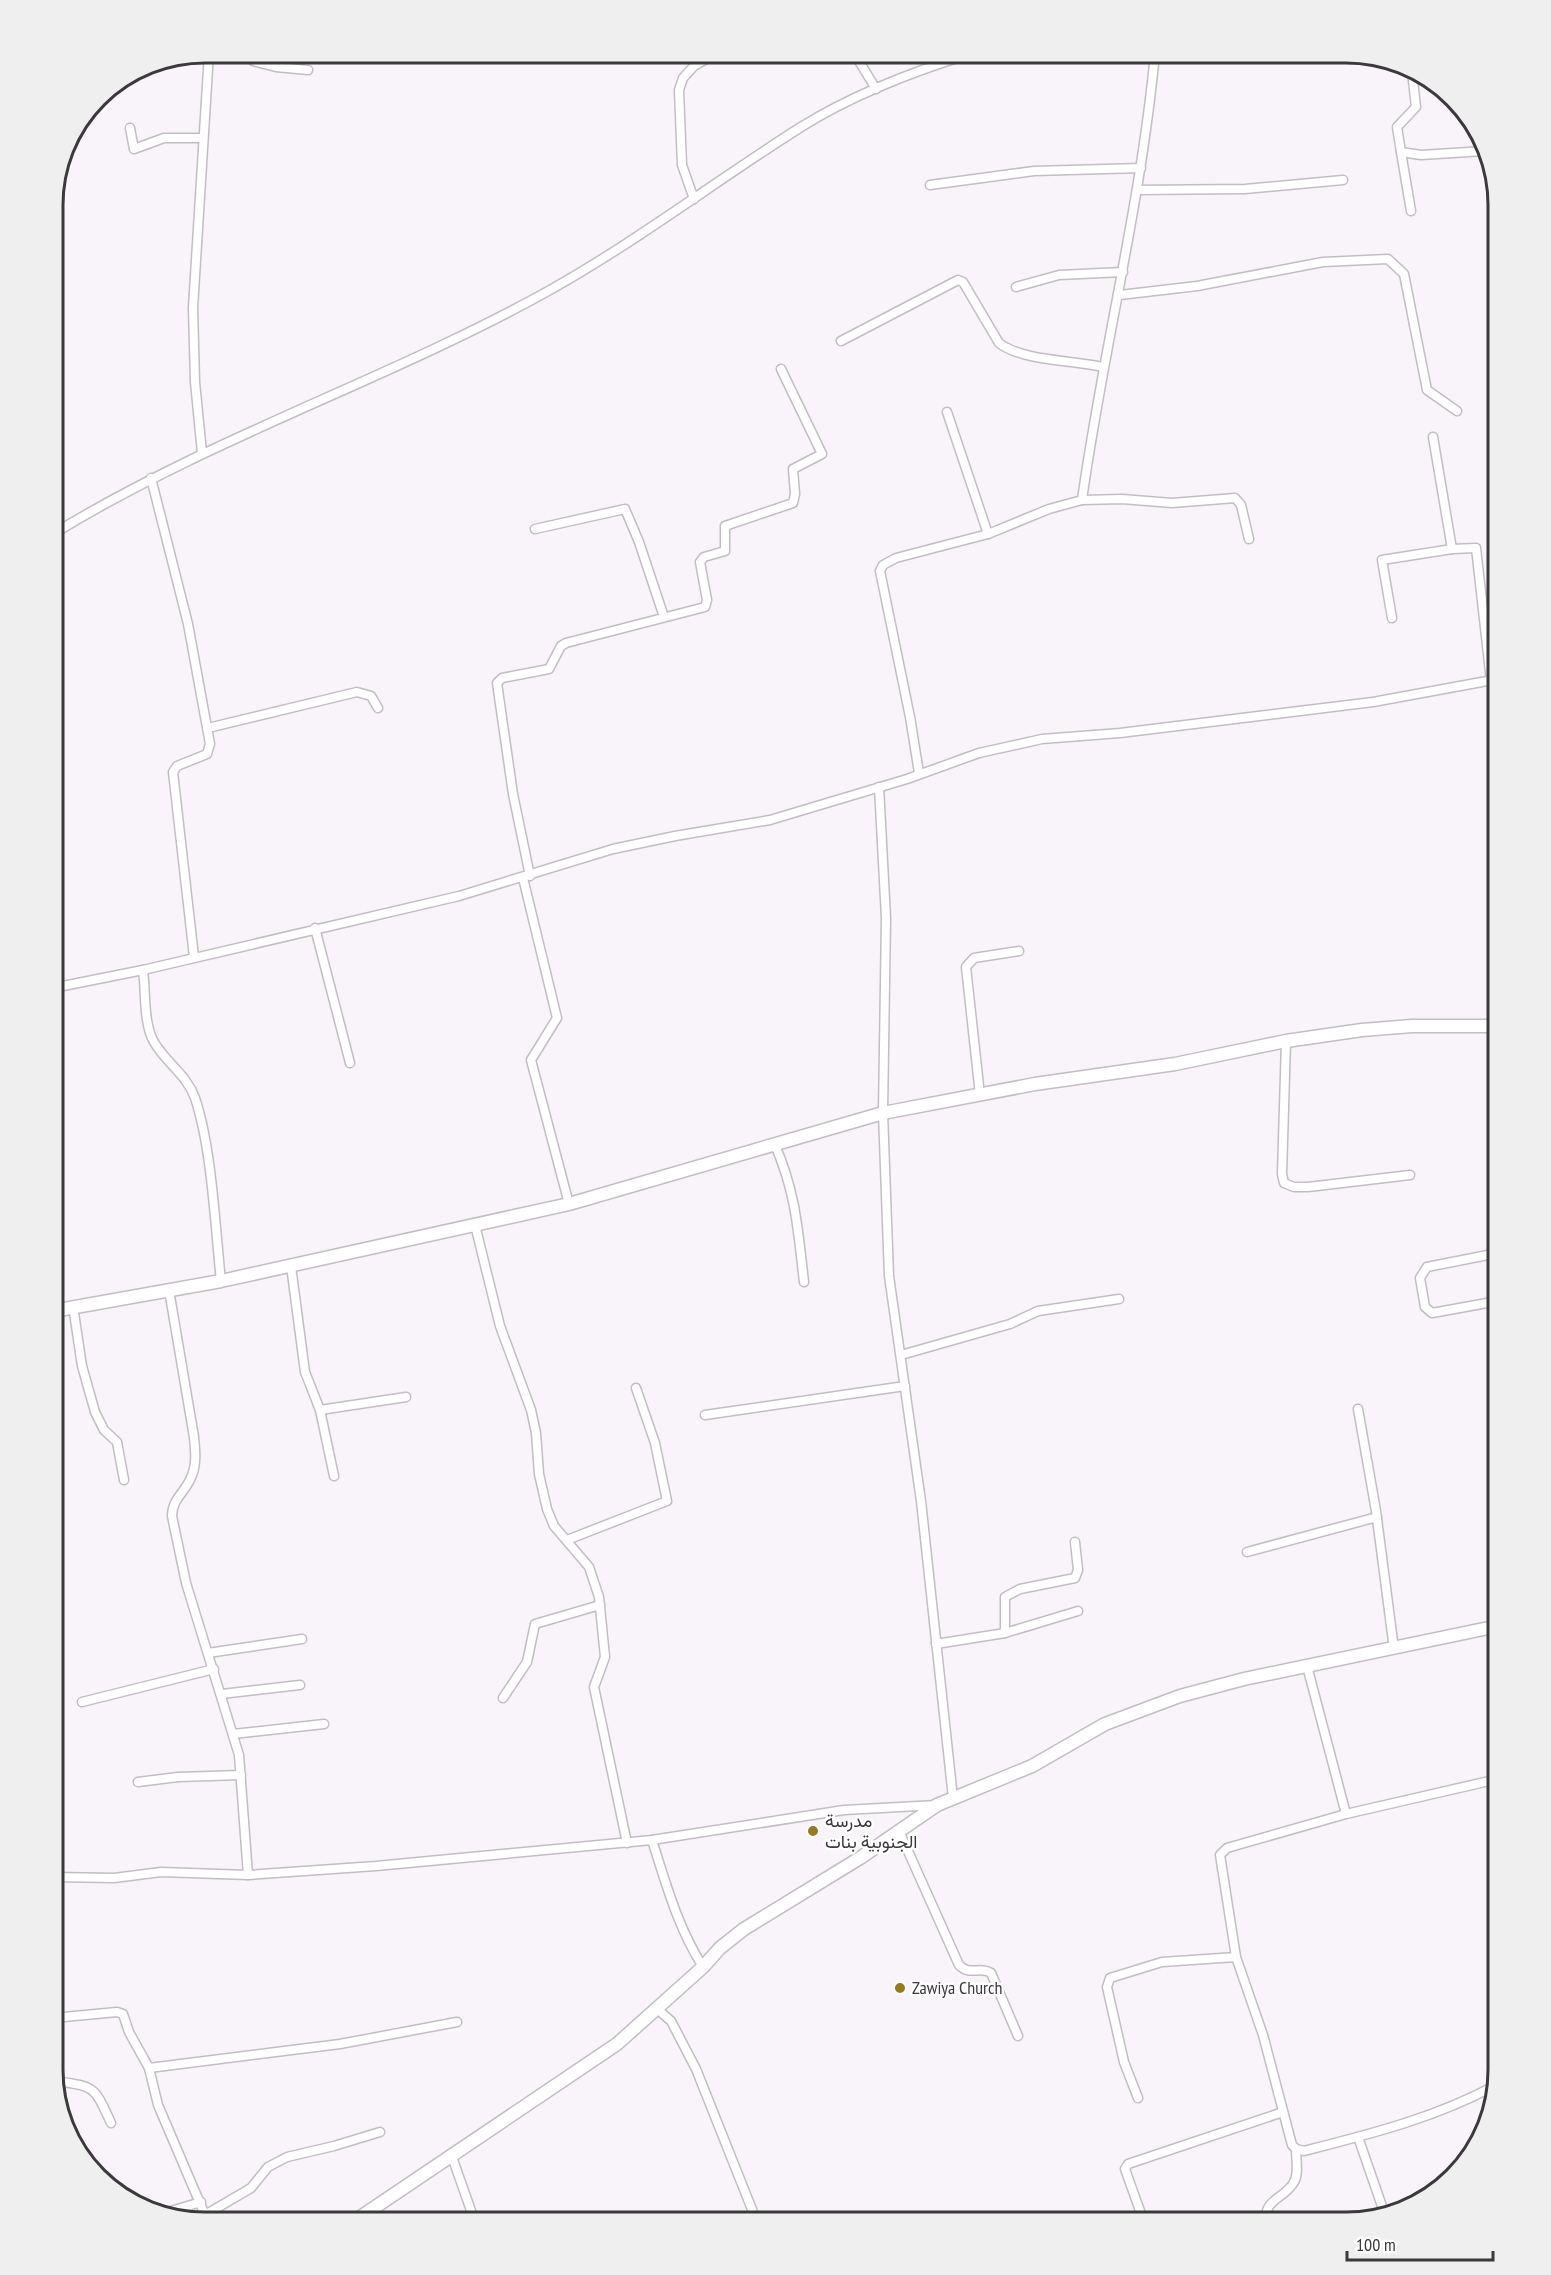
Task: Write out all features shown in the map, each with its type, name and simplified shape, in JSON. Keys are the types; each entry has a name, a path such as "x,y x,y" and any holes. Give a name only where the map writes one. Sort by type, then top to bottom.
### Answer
{"street":[{"path":"202,453 195,382 193,308 208,63"},
{"path":"261,63 308,70"},
{"path":"694,199 682,165 679,90 683,78 699,63"},
{"path":"860,63 876,89"},
{"path":"63,528 111,498 202,453 488,324 545,292 694,199 802,126 876,89 914,72 942,63"},
{"path":"1082,500 1103,367 1120,295 1138,190 1154,63"},
{"path":"1411,211 1397,127 1416,107 1413,80"},
{"path":"130,128 135,149 164,138 202,138"},
{"path":"1401,152 1420,154 1477,151"},
{"path":"930,185 1034,171 1141,168"},
{"path":"1138,190 1245,189 1343,180"},
{"path":"1120,295 1197,286 1323,262 1388,259 1404,274 1427,390 1457,411"},
{"path":"1016,287 1059,275 1123,272"},
{"path":"841,340 958,280 963,282 999,343 1005,347 1033,356 1103,367"},
{"path":"569,1204 531,1060 556,1018 527,877 497,683 502,678 549,669 561,646 566,643 705,607 707,600 700,562 704,557 725,551 725,526 793,504 795,494 793,469 821,457 821,450 781,369"},
{"path":"947,412 988,534"},
{"path":"1433,437 1452,549"},
{"path":"151,478 188,624 208,728 210,750 207,754 177,766 173,772 172,781 194,957"},
{"path":"919,773 880,571 883,565 896,558 988,534 1048,509 1082,500 1122,499 1172,503 1239,499 1249,539"},
{"path":"535,529 625,509 639,542 664,617"},
{"path":"1392,618 1382,560 1452,549 1476,548 1488,631"},
{"path":"63,986 143,970 459,896 613,849 770,820 879,787 979,753 1042,739 1120,733 1373,702 1488,681"},
{"path":"208,728 357,692 371,696 378,708"},
{"path":"879,787 886,918 883,1113 889,1276 921,1501 953,1798"},
{"path":"315,928 319,953 350,1063"},
{"path":"980,1095 966,967 974,958 1019,951"},
{"path":"143,970 150,1033 162,1053 182,1074 194,1097 208,1170 221,1281"},
{"path":"63,1308 221,1281 569,1204 883,1113 1175,1064 1286,1041 1402,1027 1488,1026"},
{"path":"1286,1041 1282,1174 1284,1183 1294,1187 1308,1187 1410,1175"},
{"path":"775,1144 794,1195 804,1282"},
{"path":"475,1225 500,1326 531,1410 547,1509 554,1526 589,1567 600,1605 605,1657 594,1687 627,1843"},
{"path":"1488,1255 1427,1267 1421,1273 1420,1278 1425,1306 1432,1313 1488,1303"},
{"path":"291,1266 305,1372 320,1410 334,1476"},
{"path":"169,1290 194,1437 195,1459 188,1485 172,1505 172,1516 186,1584 233,1734 241,1775 248,1875"},
{"path":"901,1355 1010,1324 1038,1311 1119,1299"},
{"path":"73,1306 82,1366 95,1412 104,1430 117,1442 124,1479"},
{"path":"705,1415 905,1386"},
{"path":"567,1540 667,1501 655,1443 636,1388"},
{"path":"320,1410 406,1397"},
{"path":"1358,1409 1377,1517 1394,1649"},
{"path":"1247,1552 1377,1517"},
{"path":"1005,1633 1005,1597 1020,1589 1075,1578 1078,1570 1075,1542"},
{"path":"503,1698 532,1651 536,1624 600,1605"},
{"path":"936,1644 1005,1633 1078,1611"},
{"path":"367,2212 617,2044 703,1967 720,1948 744,1929 937,1805 1032,1766 1094,1730 1137,1712 1202,1690 1488,1628"},
{"path":"208,1653 302,1639"},
{"path":"1307,1666 1346,1814"},
{"path":"82,1702 213,1670"},
{"path":"222,1694 300,1685"},
{"path":"233,1734 324,1724"},
{"path":"138,1782 178,1777 241,1775"},
{"path":"1487,2090 1454,2107 1358,2137 1304,2151 1296,2149 1292,2145 1263,2035 1236,1957 1220,1861 1222,1851 1346,1814 1488,1781"},
{"path":"63,1877 114,1878 161,1872 248,1875 627,1843 796,1815 937,1805"},
{"path":"899,1831 958,1965 969,1972 986,1970 991,1973 1018,2036"},
{"path":"652,1840 674,1909 689,1945 703,1967"},
{"path":"1138,2098 1124,2062 1107,1987 1110,1978 1162,1962 1236,1957"},
{"path":"657,2009 671,2021 696,2069 753,2212"},
{"path":"63,2018 117,2012 123,2014 129,2032 149,2068 158,2105 205,2212"},
{"path":"149,2068 340,2044 457,2022"},
{"path":"64,2082 86,2085 96,2091 111,2123"},
{"path":"1140,2212 1125,2169 1128,2164 1283,2112"},
{"path":"217,2212 251,2188 268,2168 287,2157 380,2132"},
{"path":"1358,2137 1382,2207"},
{"path":"1266,2212 1272,2201 1289,2189 1296,2180 1296,2149"},
{"path":"451,2154 471,2212"},
{"path":"177,2209 201,2202"}],"place":[{"name":"مدرسة الجنوبية بنات","path":"813,1831"},
{"name":"Zawiya Church","path":"900,1988"}]}
